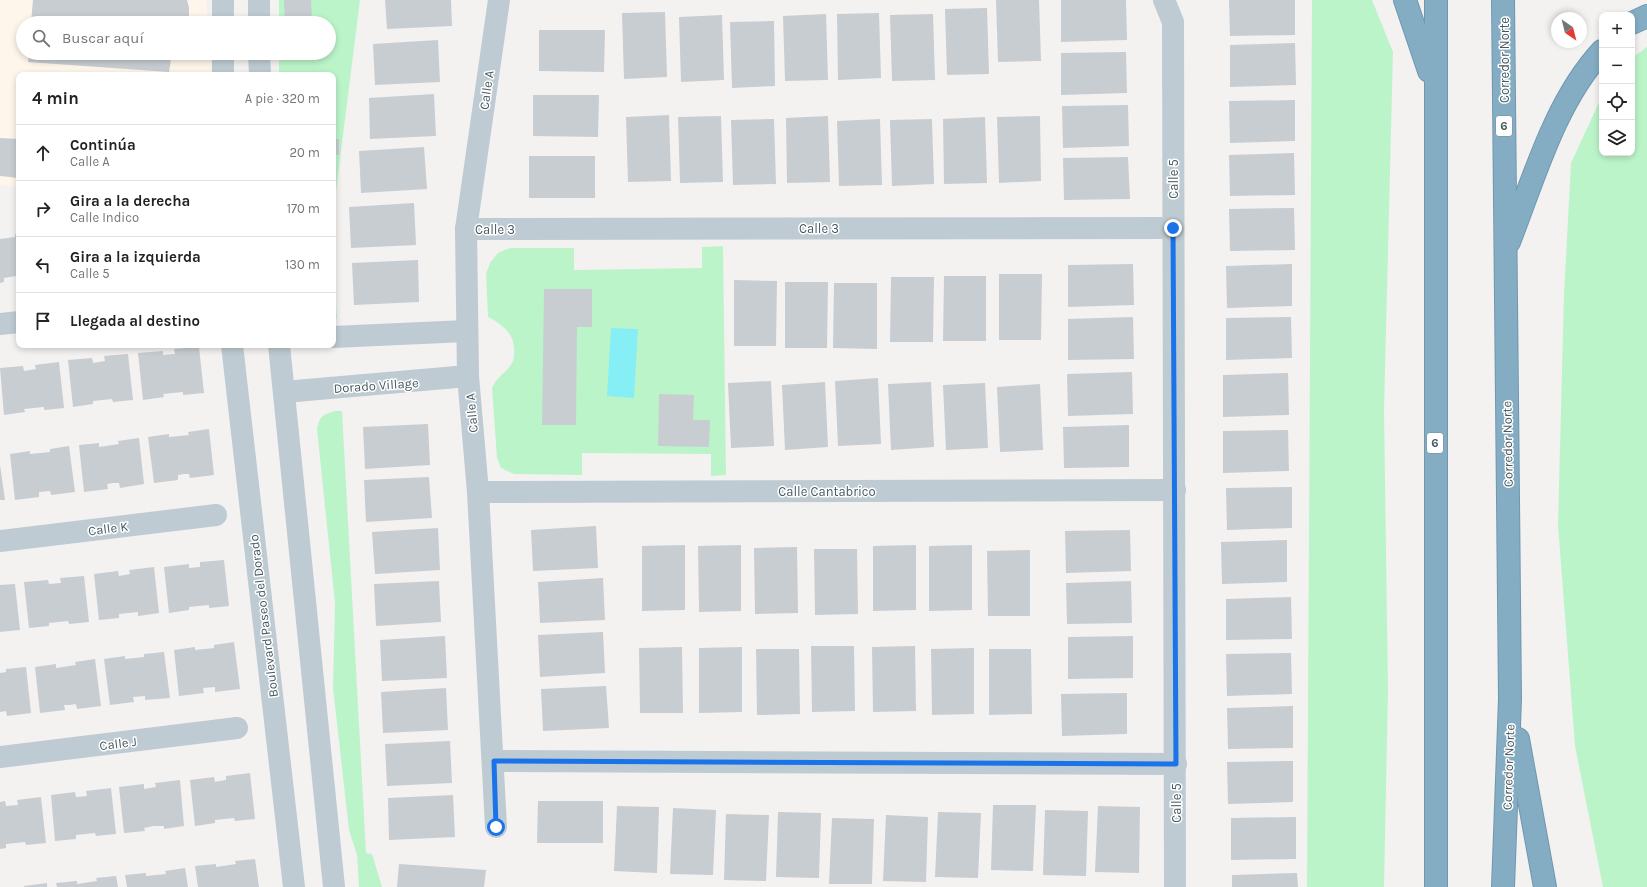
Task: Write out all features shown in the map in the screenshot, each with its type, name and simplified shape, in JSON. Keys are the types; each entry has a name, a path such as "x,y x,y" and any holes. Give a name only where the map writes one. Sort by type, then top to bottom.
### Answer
{"highway":[{"path":"1405,0 1435,87"},
{"name":"6","path":"1436,0 1436,887"},
{"name":"Corredor Norte","path":"1503,0 1510,699 1503,887"},
{"path":"1635,22 1647,16"},
{"path":"1505,252 1553,131 1567,100 1587,68 1599,54"},
{"path":"1510,699 1545,887"}],"street":[{"path":"223,0 223,16"},
{"path":"258,0 259,16"},
{"name":"Calle A","path":"496,827 494,761 478,492 468,376 466,331 466,229 499,0"},
{"name":"Calle 5","path":"1164,0 1173,22 1176,887"},
{"path":"223,60 223,72"},
{"path":"259,60 260,72"},
{"name":"Calle 3","path":"466,229 1173,228"},
{"path":"0,324 16,322"},
{"path":"336,337 466,331"},
{"name":"Boulevard Paseo del Dorado","path":"232,348 294,887"},
{"path":"279,348 334,887"},
{"name":"Dorado Village","path":"284,392 468,376"},
{"name":"Calle Cantabrico","path":"478,492 1175,490"},
{"name":"Calle K","path":"0,542 216,515"},
{"name":"Calle J","path":"0,757 236,728"},
{"path":"494,761 1176,764"}],"shaded area":[{"path":"0,0 206,0 207,16 16,16 16,60 211,60 212,72 16,72 16,187 0,185"}],"green space":[{"path":"279,0 360,0 336,191 336,72 279,72 279,60 336,60 336,16 279,16"},
{"path":"1312,0 1372,0 1393,52 1384,409 1388,691 1384,887 1307,887"},
{"path":"1647,47 1647,887 1603,887 1575,746 1558,525 1564,294 1571,163 1599,102 1599,156 1635,156 1635,56"},
{"path":"723,246 726,475 711,476 711,454 582,453 582,475 514,474 501,468 497,458 492,388 497,380 511,365 514,346 507,331 499,323 488,317 486,274 490,263 498,253 510,248 574,248 574,270 702,268 702,247"},
{"path":"335,411 342,411 366,853 372,854 382,887 359,887 357,855 349,830 333,688 335,603 317,429 319,421 322,417"}],"water":[{"path":"611,328 638,329 634,398 607,396"}],"building":[{"path":"33,0 187,0 189,7 189,16 32,16"},
{"path":"284,0 311,0 312,16 285,16"},
{"path":"385,0 451,0 452,26 387,29"},
{"path":"996,0 1039,0 1041,61 998,62"},
{"path":"1061,0 1126,0 1127,40 1061,42"},
{"path":"1229,0 1295,0 1295,35 1230,36"},
{"path":"987,8 989,74 947,75 945,9"},
{"path":"665,12 667,77 624,79 622,13"},
{"path":"879,13 881,78 838,80 837,14"},
{"path":"826,14 828,80 785,81 783,16"},
{"path":"933,14 935,80 892,81 890,15"},
{"path":"722,15 724,80 681,82 679,17"},
{"path":"774,21 775,86 732,88 730,22"},
{"path":"539,30 605,30 604,72 539,71"},
{"path":"438,40 440,82 375,85 373,44"},
{"path":"1295,43 1296,85 1230,87 1230,45"},
{"path":"1126,52 1127,93 1061,95 1061,53"},
{"path":"28,60 171,60 169,72 28,62"},
{"path":"434,94 436,136 370,139 369,98"},
{"path":"533,95 599,95 598,137 533,136"},
{"path":"1295,100 1295,141 1230,143 1229,101"},
{"path":"1128,105 1129,146 1063,148 1062,106"},
{"path":"669,115 671,181 628,182 626,117"},
{"path":"721,116 723,182 680,183 678,117"},
{"path":"828,116 830,182 787,183 786,118"},
{"path":"1040,116 1041,181 999,183 997,117"},
{"path":"985,117 987,183 944,184 943,119"},
{"path":"774,119 776,184 733,185 731,120"},
{"path":"880,119 882,185 839,186 837,121"},
{"path":"932,119 934,184 892,186 890,120"},
{"path":"0,138 16,139 16,178 0,176"},
{"path":"336,139 339,139 339,155 336,155"},
{"path":"424,147 427,189 361,193 359,151"},
{"path":"1294,153 1295,195 1230,196 1229,155"},
{"path":"529,156 595,156 595,198 529,198"},
{"path":"1128,157 1130,199 1064,200 1063,158"},
{"path":"414,203 416,245 351,248 349,207"},
{"path":"1294,208 1295,250 1230,251 1229,209"},
{"path":"16,234 16,276 4,278 4,282 0,283 0,239 15,237"},
{"path":"418,260 419,302 354,305 352,263"},
{"path":"1133,264 1134,305 1068,307 1068,265"},
{"path":"1292,264 1292,306 1227,308 1226,266"},
{"path":"999,274 1042,274 1041,340 999,340"},
{"path":"944,276 986,276 986,341 943,341"},
{"path":"891,277 934,277 933,342 890,342"},
{"path":"734,280 777,281 776,346 734,346"},
{"path":"785,282 828,282 827,348 785,348"},
{"path":"834,283 877,283 877,349 833,348"},
{"path":"544,289 592,289 592,327 577,327 576,425 542,425"},
{"path":"1133,317 1134,359 1068,360 1068,319"},
{"path":"1291,317 1292,358 1226,360 1226,318"},
{"path":"199,348 204,393 183,395 183,392 163,394 164,397 143,400 138,353 163,351 163,355 175,354 174,349"},
{"path":"128,354 133,400 113,402 112,399 93,401 93,404 73,407 68,360 92,358 93,363 105,361 104,356"},
{"path":"59,362 64,408 44,410 44,407 24,409 25,412 4,415 0,368 23,366 24,371 36,369 35,365"},
{"path":"1132,372 1133,414 1068,416 1067,374"},
{"path":"1288,373 1289,415 1223,417 1223,375"},
{"path":"878,378 881,444 838,446 835,381"},
{"path":"771,381 774,446 731,448 728,383"},
{"path":"825,382 828,447 785,450 782,385"},
{"path":"931,382 934,447 891,450 888,384"},
{"path":"985,383 988,448 946,450 943,385"},
{"path":"1040,384 1043,450 1000,452 997,387"},
{"path":"659,394 694,395 693,420 710,420 709,447 658,446"},
{"path":"428,424 430,465 365,469 363,427"},
{"path":"1129,425 1129,467 1064,468 1063,427"},
{"path":"209,429 214,475 190,478 189,474 184,474 178,475 178,480 154,483 148,437 169,434 169,437 189,435 188,432"},
{"path":"1288,430 1289,471 1223,473 1223,431"},
{"path":"139,438 144,484 120,488 119,483 113,483 107,484 108,489 84,492 79,445 99,443 99,447 119,444 118,441"},
{"path":"69,446 75,492 51,495 50,491 39,492 39,497 15,500 10,454 30,451 30,454 50,452 50,449"},
{"path":"0,465 5,500 0,500"},
{"path":"429,477 432,518 366,522 364,480"},
{"path":"1292,487 1292,528 1227,530 1226,488"},
{"path":"596,526 598,568 533,571 531,530"},
{"path":"438,528 440,570 375,574 372,532"},
{"path":"1130,530 1131,571 1066,573 1065,531"},
{"path":"1287,540 1287,582 1222,584 1221,542"},
{"path":"685,545 685,610 642,611 642,546"},
{"path":"741,545 741,611 699,612 698,546"},
{"path":"916,545 916,610 873,611 873,546"},
{"path":"972,545 972,610 929,611 929,546"},
{"path":"797,547 798,613 755,614 754,548"},
{"path":"814,549 857,549 858,614 815,615"},
{"path":"1030,550 1030,616 988,616 987,551"},
{"path":"224,560 229,606 209,608 209,605 189,607 189,610 169,613 164,567 189,564 189,568 200,567 200,562"},
{"path":"154,567 159,613 138,616 138,612 119,614 119,618 99,620 94,574 118,571 119,576 130,574 129,570"},
{"path":"84,576 89,622 69,624 68,621 49,623 49,626 29,628 24,582 48,580 49,584 61,583 60,578"},
{"path":"603,578 605,620 540,623 538,582"},
{"path":"439,581 441,622 376,626 374,584"},
{"path":"1131,581 1132,623 1067,624 1066,583"},
{"path":"15,584 20,630 0,632 0,585"},
{"path":"1291,597 1292,639 1226,640 1226,599"},
{"path":"603,632 605,673 540,677 538,635"},
{"path":"445,636 447,678 382,681 380,640"},
{"path":"1133,636 1133,678 1068,679 1068,637"},
{"path":"234,642 240,689 215,692 215,687 203,688 204,693 179,696 174,650 195,647 195,650 214,648 214,645"},
{"path":"811,646 854,646 855,711 812,712"},
{"path":"915,646 916,711 873,712 872,647"},
{"path":"682,647 683,713 640,713 639,648"},
{"path":"742,647 742,712 699,713 699,648"},
{"path":"974,648 974,714 932,715 931,649"},
{"path":"756,649 799,649 800,714 757,715"},
{"path":"989,649 1031,649 1032,714 989,715"},
{"path":"164,652 170,698 145,700 145,696 133,697 134,702 110,705 104,659 125,656 125,659 144,657 144,654"},
{"path":"1291,653 1292,694 1227,696 1226,654"},
{"path":"95,659 101,706 77,709 76,704 64,705 65,710 40,713 35,667 56,664 56,668 76,665 75,662"},
{"path":"26,667 31,713 7,716 6,711 0,712 0,673 6,672 6,669"},
{"path":"606,686 609,728 543,731 541,689"},
{"path":"446,688 448,730 383,733 381,692"},
{"path":"1127,693 1127,734 1062,736 1061,694"},
{"path":"1293,706 1293,748 1228,749 1227,708"},
{"path":"450,741 452,783 387,786 385,744"},
{"path":"1293,761 1293,802 1228,804 1227,762"},
{"path":"250,773 255,819 235,821 234,818 215,820 215,823 195,826 190,780 214,777 215,782 226,780 226,776"},
{"path":"180,780 184,826 164,829 164,826 154,826 144,828 145,831 124,833 119,787 144,784 144,789 156,787 155,783"},
{"path":"111,788 116,834 96,836 95,833 76,835 76,839 55,841 51,795 75,792 76,797 87,796 86,791"},
{"path":"453,795 455,837 389,840 388,798"},
{"path":"41,797 46,843 26,845 25,842 6,844 6,848 0,849 0,802 5,801 6,806 18,805 17,800"},
{"path":"538,801 603,801 603,843 537,843"},
{"path":"993,805 1036,805 1033,871 991,870"},
{"path":"617,806 659,807 657,873 614,871"},
{"path":"1098,806 1140,807 1139,873 1095,872"},
{"path":"673,808 716,810 713,875 670,874"},
{"path":"1045,810 1088,811 1086,876 1043,875"},
{"path":"778,812 821,813 819,878 776,877"},
{"path":"938,812 981,813 978,878 935,877"},
{"path":"726,814 769,815 766,881 724,880"},
{"path":"886,815 928,817 926,882 883,881"},
{"path":"1296,817 1296,859 1231,860 1231,818"},
{"path":"832,818 874,819 872,884 829,884"},
{"path":"255,859 259,887 198,887 195,866 216,864 216,867 236,864 235,861"},
{"path":"399,864 486,870 484,887 397,887"},
{"path":"185,868 188,887 127,887 125,875 146,873 146,876 166,874 165,871"},
{"path":"1297,873 1298,887 1232,887 1232,875"},
{"path":"116,876 118,887 57,887 56,883 77,881 77,884 97,881 96,878"},
{"path":"47,883 47,887 24,887 24,886"}],"route":[{"path":"496,827 494,761 1176,764 1173,228"}]}
